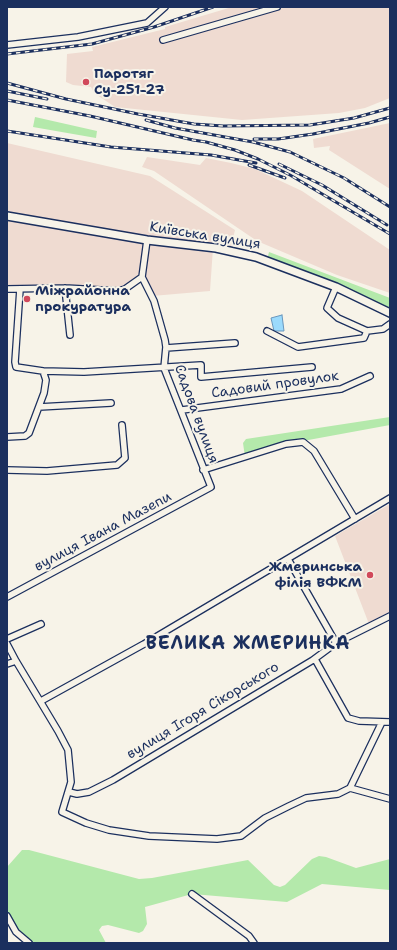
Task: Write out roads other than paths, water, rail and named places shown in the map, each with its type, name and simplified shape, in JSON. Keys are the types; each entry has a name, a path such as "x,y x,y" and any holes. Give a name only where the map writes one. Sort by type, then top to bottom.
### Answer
{"street":[{"path":"7,45 78,37 147,23 165,7"},
{"path":"163,40 277,7"},
{"name":"Київська вулиця","path":"7,216 147,240 216,248 256,257 336,287 390,313"},
{"path":"7,289 65,288 118,291 125,289 142,277 147,240"},
{"name":"Садова вулиця","path":"142,277 154,301 166,348 164,368 182,410 203,470 211,487"},
{"path":"336,287 327,308 338,318 367,331 383,329 390,324"},
{"path":"65,288 70,335"},
{"path":"20,289 14,362 16,367 43,371 84,372 201,365 202,377 312,367"},
{"path":"266,331 298,347 364,338 367,331"},
{"name":"Садова вулиця","path":"166,348 235,343"},
{"path":"7,437 25,436 29,433 39,407 46,380 43,371"},
{"name":"Садовий провулок","path":"182,410 341,389 370,376"},
{"path":"39,407 112,403"},
{"path":"7,470 41,471 117,465 125,458 122,425"},
{"path":"203,470 286,444 303,442 314,452 355,519"},
{"name":"вулиця Івана Мазепи","path":"7,597 211,487"},
{"path":"41,701 144,644 390,498"},
{"path":"288,559 336,643"},
{"name":"вулиця Ігоря Сікорського","path":"69,792 77,794 89,792 113,780 313,660 336,643 390,616"},
{"path":"7,639 41,624"},
{"path":"7,644 68,750 71,770 69,792 62,812 86,823 109,830 149,836 217,839 241,836 265,818 306,798 338,794 350,788 382,722"},
{"path":"313,660 316,661 348,718 358,721 390,722"},
{"path":"7,664 16,661"},
{"path":"350,788 390,799"},
{"path":"192,894 249,936 254,943"},
{"path":"7,916 16,932 29,943"}],"water":[{"path":"282,315 284,331 274,331 271,318"}],"railway":[{"path":"7,54 92,44 154,27 213,7"},
{"path":"7,83 66,99 138,114 194,124 223,126 310,125 354,118 390,108"},
{"path":"7,91 47,99"},
{"path":"7,100 90,116 235,150 258,159 290,175 390,234"},
{"path":"254,139 278,139 313,134 369,123 390,117"},
{"path":"146,120 175,128 253,142 290,152 344,178 390,207"},
{"path":"7,131 111,147 211,155 256,163"},
{"path":"279,164 322,185 387,225"},
{"path":"249,165 285,178"}],"place":[{"name":"Паротяг Су-251-27","path":"86,82"},
{"name":"Міжрайонна прокуратура","path":"27,299"},
{"name":"Жмеринська філія ВФКМ","path":"370,575"}],"district":[{"name":"ВЕЛИКА ЖМЕРИНКА","path":"248,644"}]}
